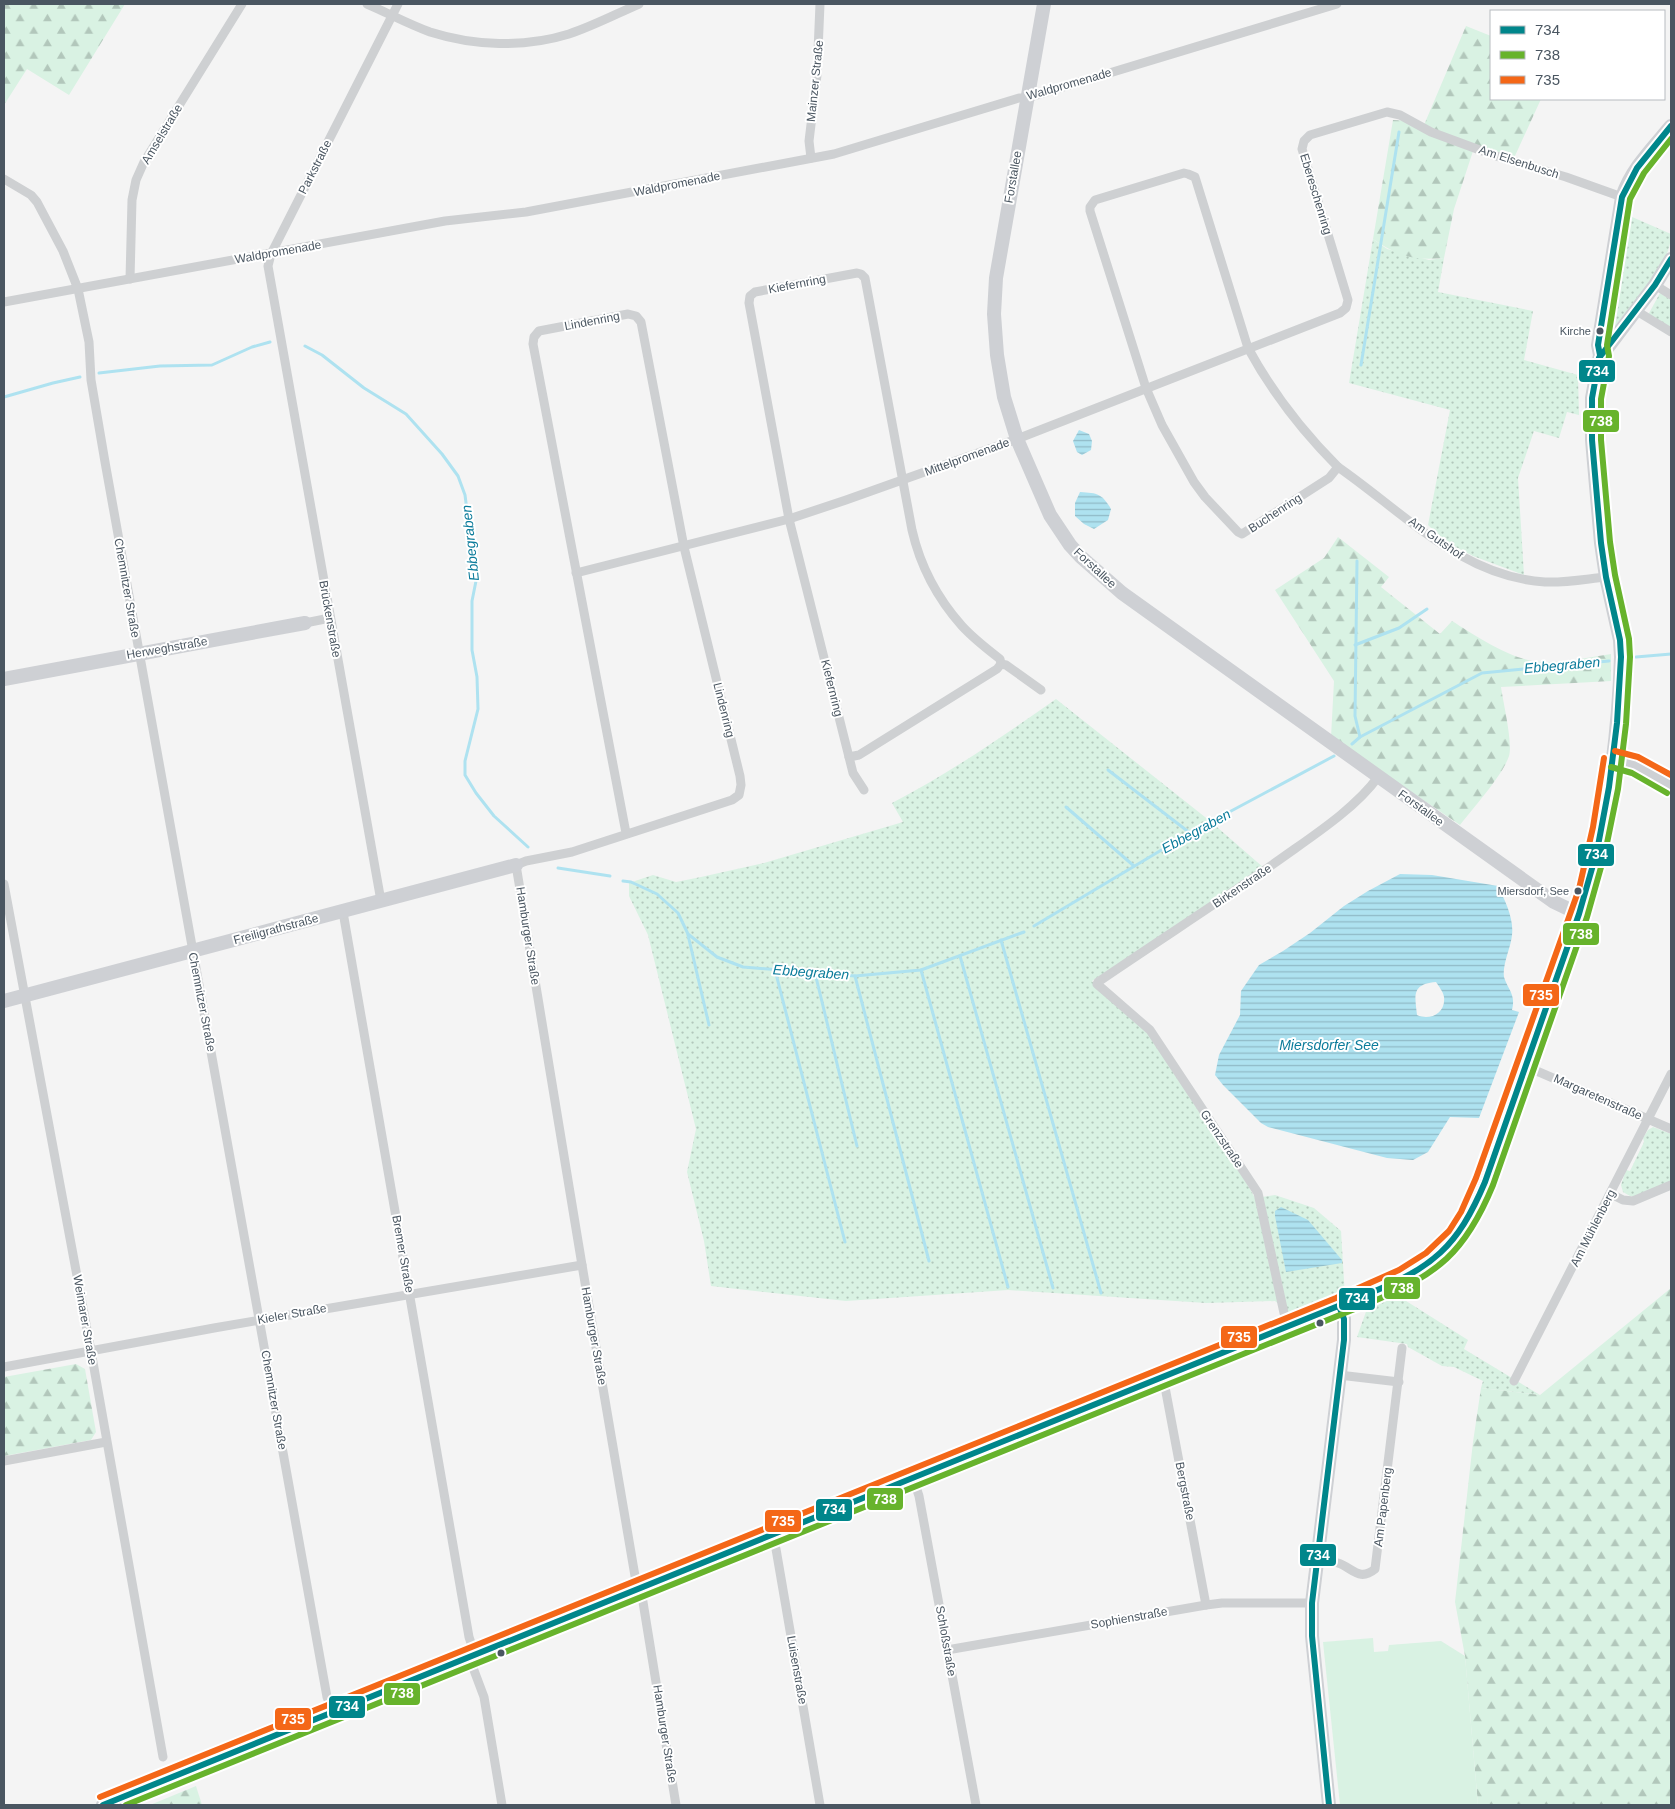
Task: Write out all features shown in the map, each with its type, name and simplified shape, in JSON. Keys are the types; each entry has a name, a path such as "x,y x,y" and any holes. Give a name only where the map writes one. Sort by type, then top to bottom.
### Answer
{"street":[{"name":"Amselstraße","path":"130,279 132,200 136,180 144,162 242,4"},
{"path":"367,4 421,28 458,39 487,43 517,43 550,39 568,34 639,4"},
{"name":"Parkstraße","path":"280,338 268,266 271,254 398,4"},
{"name":"Mainzer Straße","path":"811,158 809,141 817,75 820,4"},
{"name":"Forstallee","path":"1044,4 997,272 995,329 1004,397 1017,439 1050,515 1070,545 1093,569 1122,593 1554,902 1579,914"},
{"name":"Waldpromenade","path":"4,302 271,254 445,220 536,211 834,154 1019,98 1027,98 1336,4"},
{"name":"Ebereschenring","path":"1346,308 1348,300 1302,149 1304,141 1310,135 1387,112 1400,115 1418,125"},
{"name":"Am Elsenbusch","path":"1418,125 1496,156 1566,177 1622,197"},
{"path":"103,1805 1339,1306 1420,1269 1439,1254 1458,1234 1481,1188 1579,914 1598,849 1613,759 1621,657 1615,610 1606,577 1597,496 1592,420 1593,388 1600,355 1598,345 1622,197 1638,165 1671,126"},
{"name":"Buchenring","path":"1188,174 1195,177 1248,348 1290,415 1338,467 1329,478 1242,534 1205,497 1194,482 1171,444 1146,388 1090,207 1095,200 1188,174"},
{"name":"Chemnitzer Straße","path":"4,179 31,195 38,202 63,251 78,289 89,342 93,392 192,952 328,1697 333,1713"},
{"path":"1600,355 1655,286 1671,259"},
{"name":"Kiefernring","path":"864,790 853,773 789,519 750,303 750,296 755,292 857,273 865,278 914,540 932,584 962,626 1000,659 1001,664 1006,665 1040,690"},
{"path":"1655,286 1671,295"},
{"name":"Mittelpromenade","path":"576,573 789,519 1017,439 1340,313 1346,308"},
{"path":"1635,310 1671,332"},
{"name":"Lindenring","path":"549,857 572,852 732,800 739,795 741,785 684,547 641,322 636,316 628,314 539,331 534,337 533,344 626,833"},
{"name":"Brückenstraße","path":"280,338 381,900"},
{"name":"Am Gutshof","path":"1338,467 1442,545 1470,562 1516,578 1540,581 1557,582 1606,577"},
{"name":"Herweghstraße","path":"4,679 330,618"},
{"path":"849,757 859,755 910,724 997,669 1001,664"},
{"path":"1613,759 1635,765 1671,785"},
{"name":"Birkenstraße","path":"1097,984 1250,881 1323,829 1371,786 1378,777"},
{"name":"Freiligrathstraße","path":"4,1001 343,912 526,861 549,857"},
{"name":"Hamburger Straße","path":"516,865 582,1265 635,1576 642,1596 676,1805"},
{"name":"Weimarer Straße","path":"4,884 163,1757"},
{"name":"Bremer Straße","path":"343,912 472,1656 484,1698 502,1805"},
{"name":"Grenzstraße","path":"1097,984 1150,1030 1258,1193 1284,1313 1289,1326"},
{"name":"Margaretenstraße","path":"1525,1066 1671,1129"},
{"name":"Am Mühlenberg","path":"1514,1381 1671,1074"},
{"path":"1610,1194 1623,1200 1633,1201 1671,1185"},
{"name":"Kieler Straße","path":"4,1367 260,1320 582,1265"},
{"path":"1329,1805 1312,1636 1312,1602 1345,1326 1339,1306"},
{"name":"Am Papenberg","path":"1317,1560 1337,1563 1361,1575 1368,1574 1375,1569 1402,1348"},
{"path":"1340,1375 1399,1382"},
{"name":"Bergstraße","path":"1161,1378 1165,1387 1206,1605"},
{"path":"4,1461 106,1442"},
{"name":"Schloßstraße","path":"913,1478 919,1496 976,1805"},
{"name":"Luisenstraße","path":"770,1535 776,1549 820,1805"},
{"name":"Sophienstraße","path":"947,1650 1206,1605 1222,1603 1312,1602"}],"green space":[{"path":"4,4 125,4 69,95 27,69 4,105"},
{"path":"1466,26 1490,36 1490,100 1541,100 1514,158 1475,145 1454,209 1444,258 1424,259 1407,256 1390,250 1373,239 1393,120 1411,121 1424,125"},
{"path":"1623,213 1671,234 1669,246 1659,271 1617,326 1610,326 1606,318"},
{"path":"1373,239 1387,249 1429,260 1444,258 1438,292 1533,311 1524,360 1578,375 1579,415 1567,412 1559,438 1534,431 1518,478 1524,575 1473,556 1446,542 1428,525 1450,410 1349,383"},
{"path":"1660,293 1671,300 1671,328 1648,315"},
{"path":"1338,537 1389,577 1381,587 1440,634 1452,621 1508,653 1532,661 1560,662 1611,654 1611,681 1501,687 1509,732 1509,756 1494,782 1460,825 1331,737 1334,681 1275,590 1324,558"},
{"path":"1056,699 1210,821 1264,868 1092,981 1098,990 1147,1031 1242,1175 1255,1198 1275,1195 1314,1208 1341,1231 1345,1297 1290,1313 1275,1301 1206,1303 1008,1290 846,1301 711,1286 704,1241 687,1172 696,1129 648,935 629,896 629,883 653,875 676,882 764,863 903,822 892,803 955,767"},
{"path":"1653,1127 1671,1134 1671,1181 1635,1196 1630,1196 1623,1192 1621,1185 1626,1170 1630,1171 1644,1142 1643,1138 1648,1130"},
{"path":"1671,1288 1671,1805 1478,1805 1465,1656 1455,1602 1481,1388 1540,1395"},
{"path":"1395,1294 1468,1340 1464,1349 1540,1395 1481,1388 1483,1381 1454,1367 1442,1366 1408,1347 1407,1344 1357,1337 1368,1306"},
{"path":"76,1364 85,1369 96,1432 91,1440 4,1456 4,1377"},
{"path":"1373,1638 1374,1652 1388,1651 1389,1645 1441,1641 1465,1656 1478,1805 1340,1805 1323,1642"},
{"path":"196,1786 202,1805 150,1805"}],"water":[{"path":"1079,430 1089,434 1092,441 1091,450 1082,455 1077,452 1073,441"},
{"path":"1080,492 1099,495 1105,500 1111,509 1108,520 1094,529 1084,524 1075,516 1075,503"},
{"name":"Miersdorfer See","path":"1400,874 1432,875 1498,886 1512,922 1512,935 1504,967 1504,977 1513,1000 1512,1010 1519,1012 1479,1118 1450,1117 1428,1152 1413,1160 1387,1158 1268,1127 1261,1123 1215,1075 1219,1055 1240,1015 1241,991 1259,965 1310,933 1344,906","holes":["1436,982 1444,997 1444,1003 1440,1011 1427,1017 1417,1015 1416,992 1418,988 1422,985"]},
{"path":"1281,1207 1308,1220 1342,1260 1342,1263 1286,1272 1275,1216 1275,1211"}],"waterway":[{"path":"1361,365 1399,132"},
{"name":"Ebbegraben","path":"99,373 160,366 212,365 252,347 270,342"},
{"name":"Ebbegraben","path":"305,346 322,355 364,388 406,414 442,454 458,476 465,495 476,581 472,601 472,650 477,677 478,709 465,761 465,775 494,816 528,847"},
{"name":"Ebbegraben","path":"4,397 80,377"},
{"path":"1357,561 1355,716 1360,737"},
{"path":"1355,645 1399,628 1427,609"},
{"name":"Ebbegraben","path":"1636,657 1671,654"},
{"name":"Ebbegraben","path":"1352,744 1360,737 1482,673 1609,661"},
{"name":"Ebbegraben","path":"1034,926 1190,833 1334,756"},
{"path":"1108,770 1190,833"},
{"path":"1066,807 1134,866"},
{"name":"Ebbegraben","path":"558,868 610,876"},
{"name":"Ebbegraben","path":"623,881 631,882 657,894 678,913 688,934 717,957 743,967 855,976 921,970 1024,932"},
{"path":"688,935 709,1025"},
{"path":"1001,940 1101,1293"},
{"path":"960,956 1053,1288"},
{"path":"775,970 845,1242"},
{"path":"921,970 1008,1287"},
{"path":"815,973 857,1146"},
{"path":"855,976 929,1261"}],"transit line":[{"name":"734","path":"103,1805 1368,1294 1410,1274 1440,1253 1464,1224 1485,1182 1579,914 1597,851 1609,787 1617,723 1621,657 1620,640 1606,577 1601,543 1592,440 1592,398 1600,355 1598,345 1622,197 1637,168 1671,126"},
{"name":"738","path":"126,1805 1372,1302 1395,1292 1432,1271 1460,1245 1472,1228 1493,1185 1587,917 1605,853 1618,789 1626,724 1630,657 1629,639 1610,542 1601,440 1601,399 1609,356 1607,345 1630,199 1644,173 1671,139"},
{"name":"734","path":"1599,358 1655,285 1671,259"},
{"name":"735","path":"1615,751 1638,757 1671,775"},
{"name":"735","path":"100,1797 1336,1298 1399,1270 1426,1253 1449,1231 1461,1212 1476,1178 1579,889 1593,827 1604,758"},
{"name":"738","path":"1611,767 1632,773 1667,793"},
{"name":"734","path":"1329,1805 1312,1636 1312,1603 1344,1340 1344,1319 1339,1306"}],"place":[{"name":"Kirche","path":"1600,331"},
{"name":"Miersdorf, See","path":"1578,891"}]}
